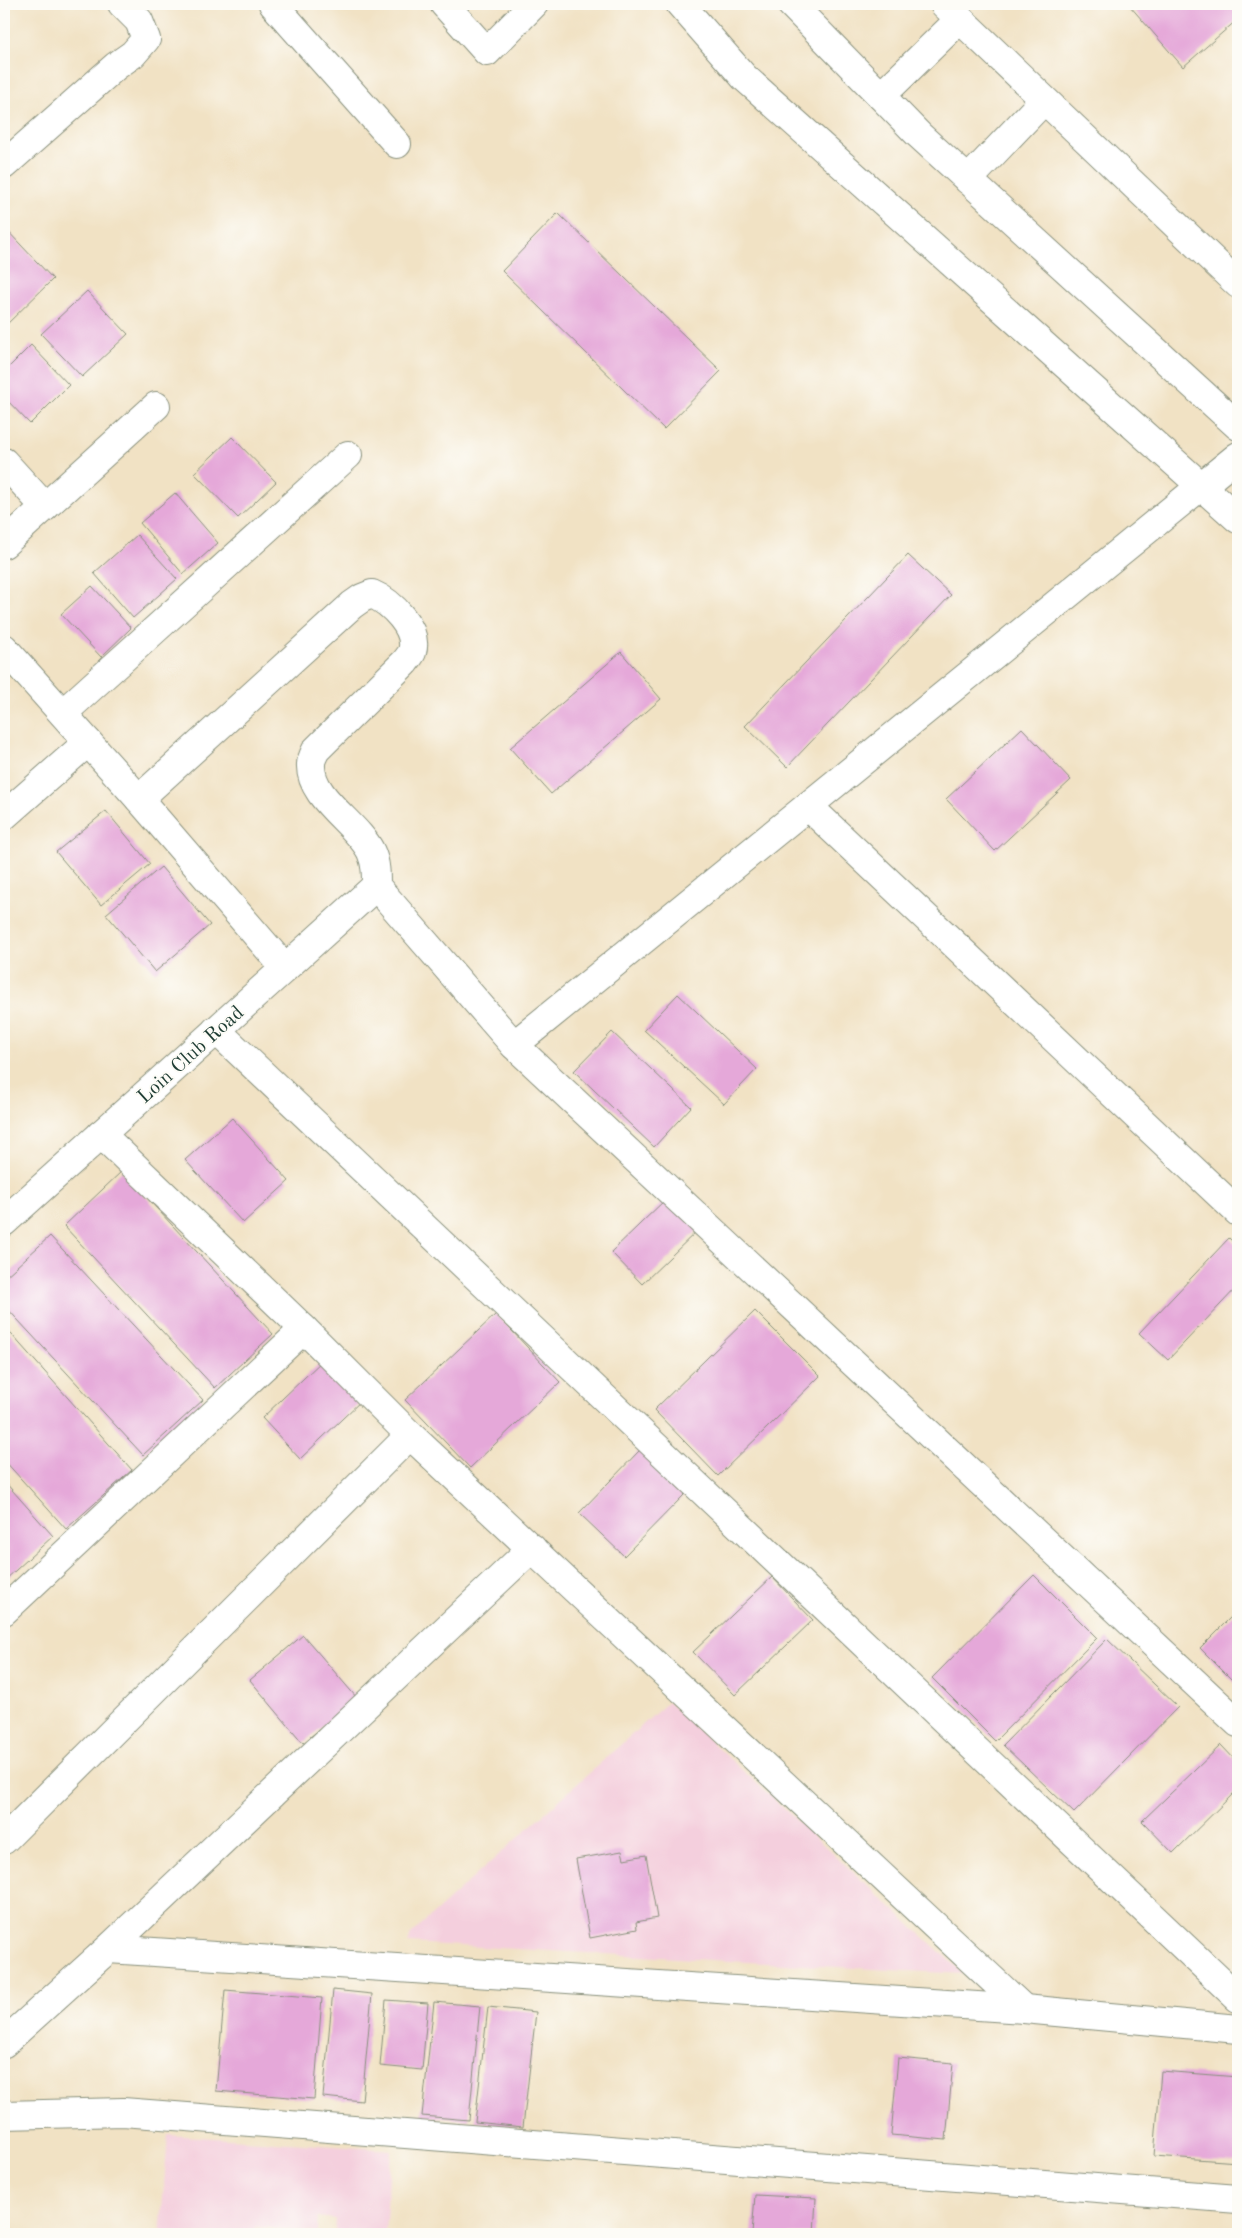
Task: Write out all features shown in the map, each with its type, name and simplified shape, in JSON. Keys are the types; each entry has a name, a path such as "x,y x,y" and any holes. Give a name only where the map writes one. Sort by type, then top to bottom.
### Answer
{"street":[{"path":"4,165 116,66 133,54 146,39 139,21 122,4"},
{"path":"273,4 397,144"},
{"path":"444,4 487,52 534,4"},
{"path":"680,4 744,77 1238,519"},
{"path":"791,4 919,135 1238,426"},
{"path":"881,96 952,11 1238,284"},
{"path":"968,180 1044,100"},
{"path":"4,544 156,406"},
{"path":"63,714 348,456"},
{"path":"514,1045 1238,456"},
{"path":"4,462 45,507"},
{"path":"140,799 352,605 372,594 391,605 408,625 412,639 412,652 405,662 316,750 310,763 313,779 320,792 364,840 372,853 376,866 376,886 514,1045 1238,1723"},
{"path":"5,652 140,799 285,968"},
{"path":"4,816 88,742"},
{"path":"808,806 1238,1212"},
{"name":"Loin Club Road","path":"4,1222 376,886"},
{"path":"216,1030 1238,1998"},
{"path":"101,1134 410,1435 1024,2009"},
{"path":"4,1611 304,1330"},
{"path":"4,1840 410,1435"},
{"path":"4,2043 108,1949 532,1548"},
{"path":"108,1949 1024,2009 1238,2029"},
{"path":"4,2115 123,2112 1238,2199"}],"shaded area":[{"path":"668,1702 964,1974 408,1943 411,1934"},
{"path":"168,2135 391,2150 385,2234 335,2234 336,2219 318,2217 317,2232 256,2227 255,2234 160,2234"}],"building":[{"path":"1130,4 1238,4 1238,19 1183,67"},
{"path":"558,213 721,371 664,429 502,271"},
{"path":"4,227 53,279 4,327"},
{"path":"87,291 128,334 82,377 41,334"},
{"path":"31,345 69,385 30,424 4,397 4,372"},
{"path":"232,437 276,482 238,518 194,473"},
{"path":"175,493 218,543 183,574 140,523"},
{"path":"137,535 177,579 133,618 94,573"},
{"path":"908,555 951,595 787,767 745,726"},
{"path":"92,586 131,628 101,657 61,614"},
{"path":"621,652 661,699 551,794 510,748"},
{"path":"1022,728 1071,780 995,851 946,799"},
{"path":"106,811 150,864 101,905 56,852"},
{"path":"161,867 210,925 155,972 106,914"},
{"path":"678,994 757,1069 724,1104 644,1030"},
{"path":"612,1032 691,1107 654,1147 574,1071"},
{"path":"232,1118 289,1181 243,1223 185,1160"},
{"path":"122,1171 273,1334 215,1388 64,1226"},
{"path":"668,1197 699,1229 642,1284 611,1252"},
{"path":"50,1236 203,1400 143,1455 4,1305 4,1278"},
{"path":"1229,1238 1238,1247 1238,1286 1168,1360 1139,1333"},
{"path":"755,1311 820,1376 718,1476 654,1410"},
{"path":"496,1314 560,1382 470,1468 405,1400"},
{"path":"4,1326 132,1470 66,1529 4,1460"},
{"path":"324,1359 363,1399 300,1459 262,1418"},
{"path":"640,1450 685,1494 624,1556 579,1513"},
{"path":"4,1481 53,1536 4,1581"},
{"path":"1034,1575 1097,1638 995,1741 932,1678"},
{"path":"772,1577 813,1620 735,1695 693,1652"},
{"path":"1238,1610 1238,1686 1200,1648"},
{"path":"303,1635 357,1698 303,1743 250,1680"},
{"path":"1107,1639 1178,1707 1074,1813 1003,1745"},
{"path":"1221,1745 1238,1763 1238,1789 1173,1853 1142,1821"},
{"path":"622,1851 624,1859 646,1855 657,1918 636,1922 637,1929 590,1938 576,1859"},
{"path":"225,1990 322,1998 314,2099 216,2091"},
{"path":"333,1990 372,1994 362,2101 323,2097"},
{"path":"386,2000 428,2003 422,2070 380,2066"},
{"path":"434,2002 480,2006 469,2120 422,2116"},
{"path":"488,2007 536,2012 523,2127 475,2122"},
{"path":"898,2058 953,2063 946,2140 891,2135"},
{"path":"1161,2071 1238,2077 1238,2162 1154,2156"},
{"path":"755,2195 816,2198 814,2234 752,2234"}]}
